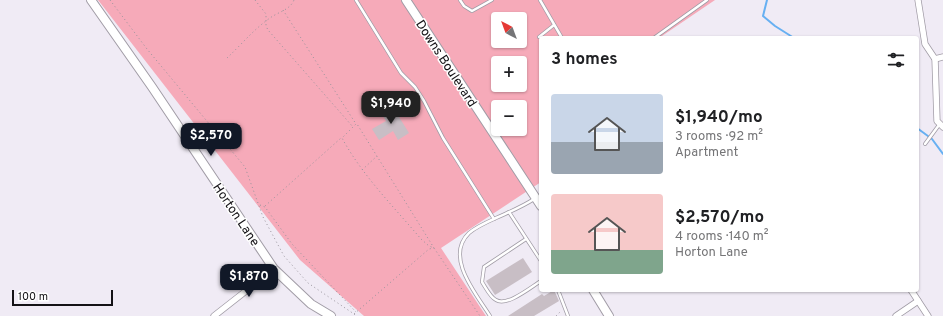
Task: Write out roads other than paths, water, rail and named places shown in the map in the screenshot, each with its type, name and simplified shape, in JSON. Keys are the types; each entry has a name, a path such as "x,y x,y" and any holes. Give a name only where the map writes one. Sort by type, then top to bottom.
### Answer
{"street":[{"name":"Horton Lane","path":"91,0 152,87 274,269 311,304 331,316"},
{"name":"Downs Boulevard","path":"406,0 539,203"},
{"path":"918,0 924,44 935,60 940,124"},
{"path":"919,45 924,44"},
{"path":"935,60 943,57"},
{"path":"214,316 274,269"},
{"path":"594,292 609,316"},
{"path":"912,292 928,316"},
{"path":"896,316 918,301"}],"lane":[{"path":"356,0 401,73 415,87 424,100 443,138 494,219"},
{"path":"460,0 464,6 472,12 492,0"},
{"path":"540,0 561,36"},
{"path":"657,36 707,0"},
{"path":"539,36 554,25"},
{"path":"925,142 940,124"},
{"path":"490,316 465,273 459,252 468,234 536,198"},
{"path":"509,212 539,257"},
{"path":"526,239 484,267 482,282 497,302 508,302 539,282"},
{"path":"559,292 568,316"}],"waterway":[{"path":"767,0 763,16 791,36"},
{"path":"919,129 932,139 943,154"}]}
